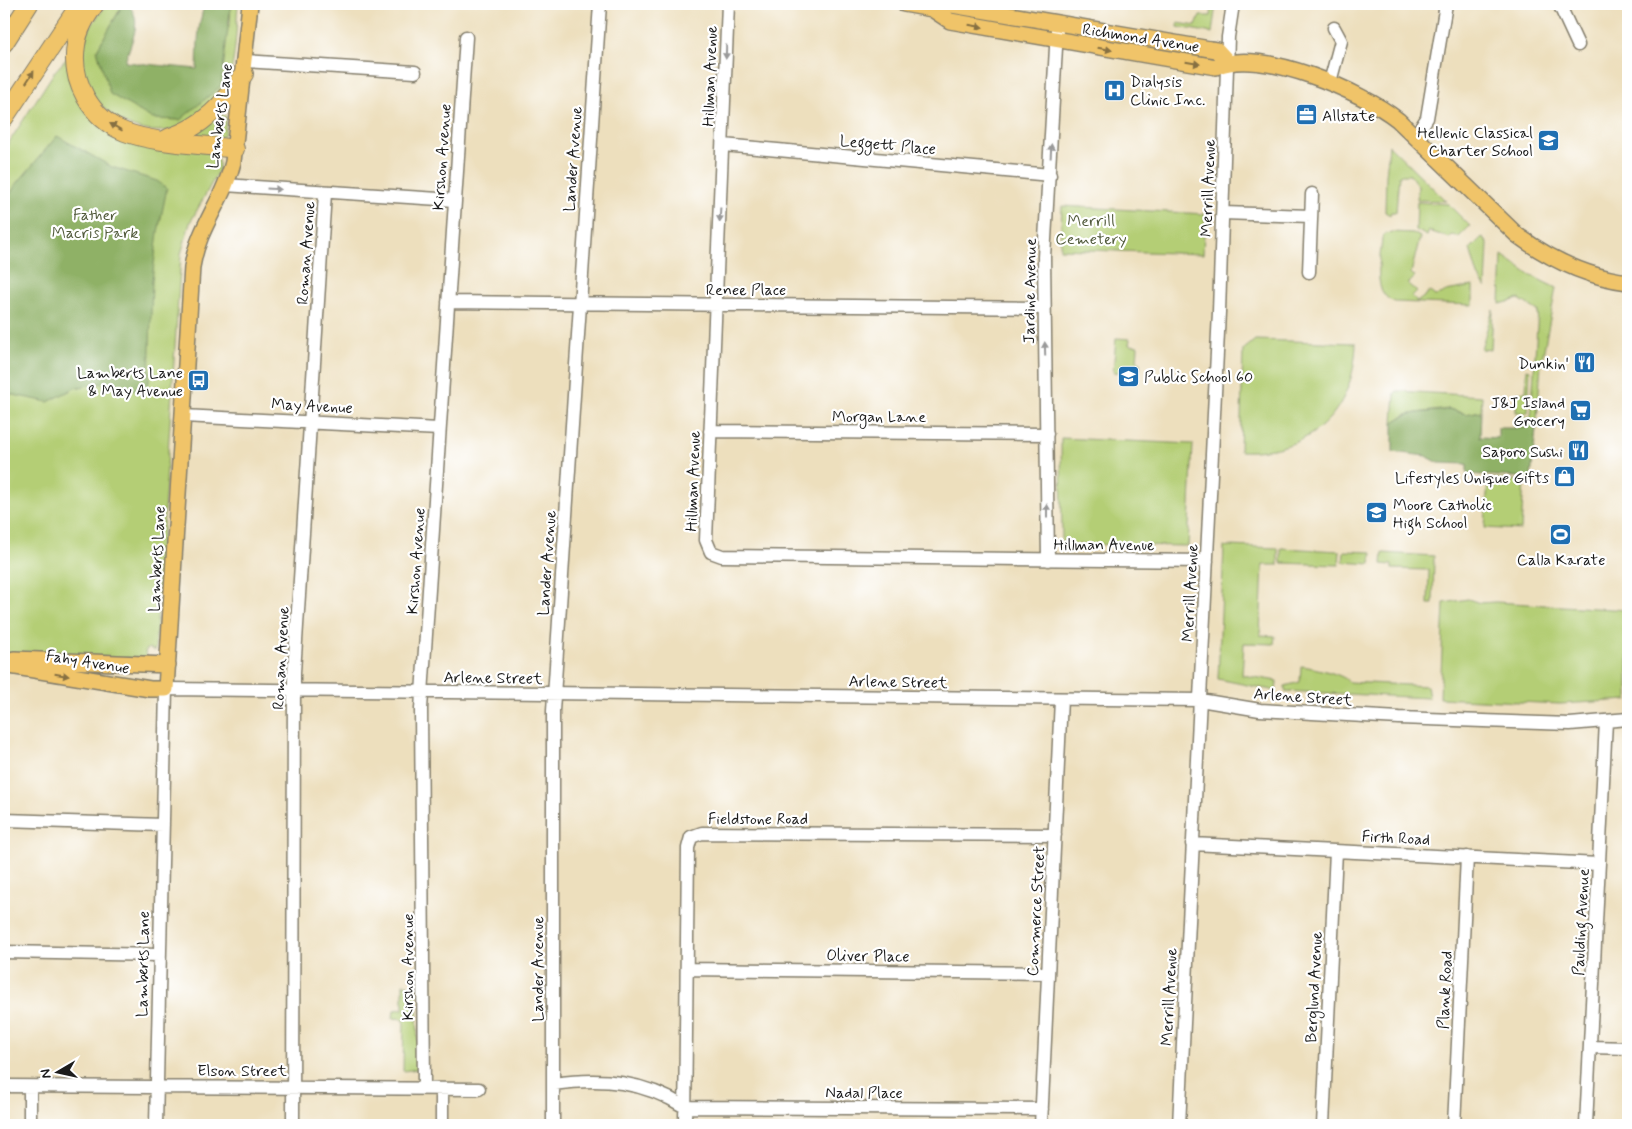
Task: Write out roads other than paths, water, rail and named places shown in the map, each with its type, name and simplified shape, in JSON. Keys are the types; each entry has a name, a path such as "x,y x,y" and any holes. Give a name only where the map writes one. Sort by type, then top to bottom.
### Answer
{"highway":[{"path":"4,43 29,4"},
{"path":"4,118 80,4"},
{"path":"95,4 80,28 76,44 75,65 82,91 98,115 115,127 133,134 235,149"},
{"path":"163,139 188,131 206,120 226,99 244,68"}],"main road":[{"name":"Lamberts Lane","path":"166,689 194,256 203,226 225,185 235,149 250,4"},
{"name":"Richmond Avenue","path":"904,4 932,9 952,5 1217,50 1228,62"},
{"name":"Richmond Avenue","path":"932,9 950,21 1216,67 1228,62 1278,67 1330,82 1358,93 1383,108 1416,135 1517,235 1536,249 1578,270 1628,282"},
{"name":"Fahy Avenue","path":"4,660 168,664"},
{"name":"Fahy Avenue","path":"4,665 150,689 166,689"}],"street":[{"name":"Lander Avenue","path":"553,1125 554,694 600,4"},
{"name":"Hillman Avenue","path":"728,4 710,431 706,540 708,548 716,555 1207,561"},
{"name":"Merrill Avenue","path":"1178,1125 1223,213 1228,37 1233,4"},
{"path":"1416,135 1427,118 1446,4"},
{"path":"1559,4 1578,45"},
{"name":"Jardine Avenue","path":"1048,560 1044,308 1058,23"},
{"path":"1330,82 1340,41 1334,28"},
{"name":"Kirshon Avenue","path":"424,1088 422,692 466,37"},
{"path":"244,68 415,72"},
{"name":"Leggett Place","path":"723,145 1050,175"},
{"path":"225,185 454,200"},
{"name":"Roman Avenue","path":"293,1125 294,690 325,193"},
{"path":"1309,272 1312,194"},
{"path":"1223,213 1311,216"},
{"name":"Renee Place","path":"448,302 1044,308"},
{"name":"May Avenue","path":"183,416 439,429"},
{"name":"Morgan Lane","path":"710,431 1047,434"},
{"name":"Arlene Street","path":"166,689 1200,700 1260,710 1541,724 1628,719"},
{"name":"Lamberts Lane","path":"156,1125 166,689"},
{"name":"Commerce Street","path":"1041,1125 1061,699"},
{"name":"Paulding Avenue","path":"1586,1125 1606,721"},
{"path":"4,820 163,825"},
{"name":"Fieldstone Road","path":"685,1125 688,848 692,837 696,835 1055,835"},
{"name":"Firth Road","path":"1192,844 1599,864"},
{"name":"Berglund Avenue","path":"1323,1125 1336,851"},
{"name":"Plank Road","path":"1454,1125 1467,857"},
{"path":"4,952 159,956"},
{"name":"Oliver Place","path":"687,970 1048,973"},
{"path":"1590,1047 1628,1048"},
{"path":"554,1084 598,1080 621,1082 643,1086 685,1107"},
{"name":"Elson Street","path":"4,1086 293,1086 479,1089"},
{"path":"30,1087 30,1125"},
{"path":"442,1089 442,1125"},
{"name":"Nadal Place","path":"685,1107 1042,1109"}],"place":[{"name":"Dialysis Clinic Inc.","path":"1114,90"},
{"name":"Allstate","path":"1306,115"},
{"name":"Hellenic Classical Charter School","path":"1549,141"},
{"name":"Dunkin'","path":"1585,363"},
{"name":"Public School 60","path":"1128,376"},
{"name":"Lamberts Lane & May Avenue","path":"199,381"},
{"name":"J&J Island Grocery","path":"1581,411"},
{"name":"Saporo Sushi","path":"1579,451"},
{"name":"Lifestyles Unique Gifts","path":"1565,477"},
{"name":"Moore Catholic High School","path":"1377,513"},
{"name":"Calla Karate","path":"1561,535"}],"park label":[{"name":"Father Macris Park","path":"95,223"},
{"name":"Merrill Cemetery","path":"1091,229"}]}
